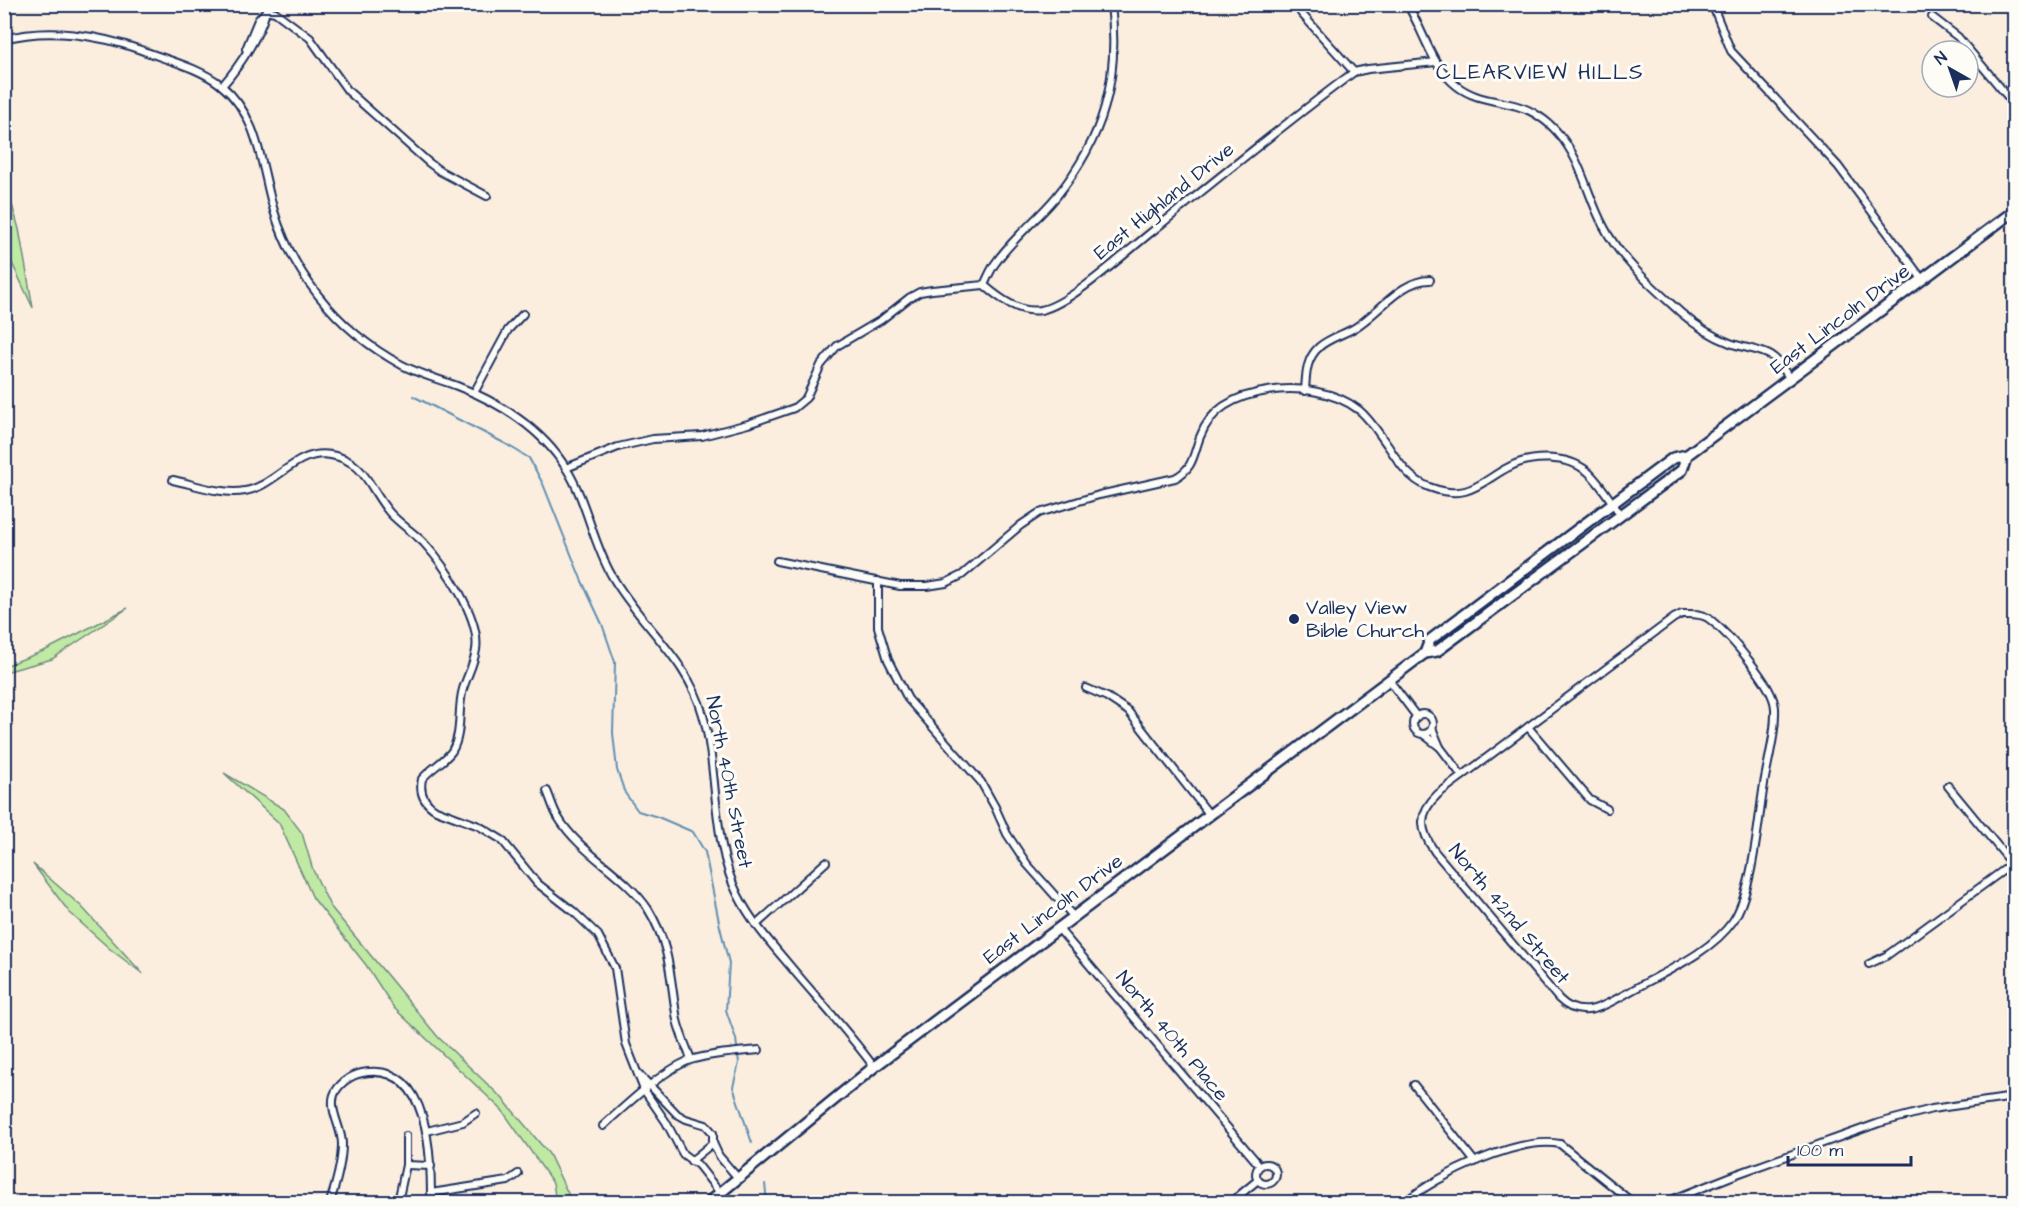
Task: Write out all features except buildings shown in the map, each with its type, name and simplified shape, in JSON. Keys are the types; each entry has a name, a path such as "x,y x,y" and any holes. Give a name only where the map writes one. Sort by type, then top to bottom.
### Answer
{"main road":[{"name":"East Lincoln Drive","path":"1425,653 1430,640 1673,458 1687,456 2014,211"},
{"name":"East Lincoln Drive","path":"709,1203 874,1067 1073,916 1425,653 1437,651 1682,470 1687,456"}],"street":[{"path":"566,468 618,447 653,439 702,436 748,424 794,408 806,398 821,365 837,346 881,320 909,298 920,292 984,285 996,261 1056,197 1087,153 1104,109 1112,80 1114,56 1111,4"},
{"path":"1407,4 1436,63 1452,81 1469,94 1482,99 1527,109 1559,134 1583,174 1607,234 1635,268 1700,328 1728,342 1768,355 1776,360 1790,379"},
{"path":"1712,4 1731,51 1838,166 1922,279"},
{"path":"222,86 244,55 248,41 266,7 310,38 348,91 428,162 440,171 487,196"},
{"path":"1301,13 1354,72 1436,63"},
{"path":"1932,17 1958,37 2014,104"},
{"name":"North 40th Street","path":"4,39 48,34 75,34 112,40 196,72 222,86 240,105 247,117 257,141 279,227 298,265 322,300 351,329 390,358 418,372 474,393 520,420 542,438 566,468 581,498 595,541 614,580 674,656 695,691 704,717 712,762 717,816 728,868 736,892 756,925 874,1067"},
{"name":"East Highland Drive","path":"984,285 999,298 1024,309 1040,310 1056,304 1104,270 1292,117 1354,72"},
{"path":"1305,391 1308,363 1320,347 1358,326 1408,286 1419,280 1430,280"},
{"path":"474,393 508,330 523,314"},
{"path":"777,561 900,586 946,583 962,575 1021,525 1040,513 1099,495 1175,478 1186,472 1192,463 1201,434 1219,409 1234,399 1268,391 1305,391 1336,398 1360,411 1370,421 1406,472 1430,488 1446,492 1464,491 1510,466 1543,459 1559,459 1580,466 1589,473 1620,514"},
{"path":"173,480 226,492 246,491 261,485 306,458 324,454 342,458 362,470 388,511 434,554 471,612 477,638 472,667 463,689 458,736 452,750 422,779 422,796 429,807 479,826 502,840 537,883 573,910 598,935 615,968 626,1044 644,1090 672,1131 683,1154 699,1165 720,1193"},
{"path":"878,581 878,627 888,660 908,699 981,782 1007,834 1027,864 1073,916"},
{"name":"North 42nd Street","path":"1462,776 1429,803 1422,824 1426,840 1559,999 1572,1008 1585,1011 1604,1006 1704,949 1732,921 1743,901 1754,848 1775,707 1771,692 1762,677 1707,617 1682,614 1528,727"},
{"path":"1389,680 1417,717"},
{"path":"1086,688 1128,711 1209,814"},
{"path":"1432,728 1428,733 1417,733 1413,728 1413,722 1422,714 1428,716 1432,721 1432,728 1440,747 1462,776 1528,727 1590,800 1607,809"},
{"path":"1423,734 1440,747"},
{"path":"1869,964 1886,956 2013,865 1948,786"},
{"path":"547,791 556,815 567,830 638,896 660,930 670,965 678,1022 691,1059"},
{"path":"756,925 826,862"},
{"name":"North 40th Place","path":"1058,928 1260,1166"},
{"path":"603,1126 650,1085 691,1059 759,1050"},
{"path":"635,1070 677,1114 706,1125 713,1133 713,1143 719,1156 738,1178"},
{"path":"330,1203 339,1173 342,1145 341,1130 334,1112 334,1095 346,1080 357,1074 368,1072 394,1077 413,1093 427,1131 431,1166 431,1203"},
{"path":"1414,1085 1475,1162"},
{"path":"1666,1203 1737,1174 1879,1123 1933,1109 2014,1097"},
{"path":"427,1131 463,1122 476,1113"},
{"path":"398,1203 406,1165 406,1136"},
{"path":"1405,1203 1417,1192 1475,1162 1509,1150 1548,1142 1560,1144 1632,1203"},
{"path":"691,1161 713,1143"},
{"path":"1269,1164 1275,1168 1276,1175 1270,1183 1258,1180 1256,1174 1260,1166 1269,1164"},
{"path":"406,1165 431,1166"},
{"path":"431,1193 508,1181 518,1174"},
{"path":"1231,1203 1258,1180"}],"green space":[{"path":"4,177 19,229 33,308 5,248"},
{"path":"128,608 52,659 5,672 5,666 46,650"},
{"path":"224,773 284,809 302,833 313,870 330,906 438,1037 503,1099 549,1154 572,1202 556,1202 553,1183 502,1110 394,1008 366,965 313,898 279,823"},
{"path":"33,864 81,906 143,974 110,949 69,912"}],"waterway":[{"path":"413,396 529,458 543,484 581,579 602,624 615,662 613,733 617,770 625,793 638,811 693,832 705,852 729,963 726,1010 736,1039 739,1063 733,1087 752,1143"},
{"path":"765,1184 767,1202"}],"place":[{"name":"Valley View Bible Church","path":"1294,619"}],"district":[{"name":"CLEARVIEW HILLS","path":"1540,72"}]}
